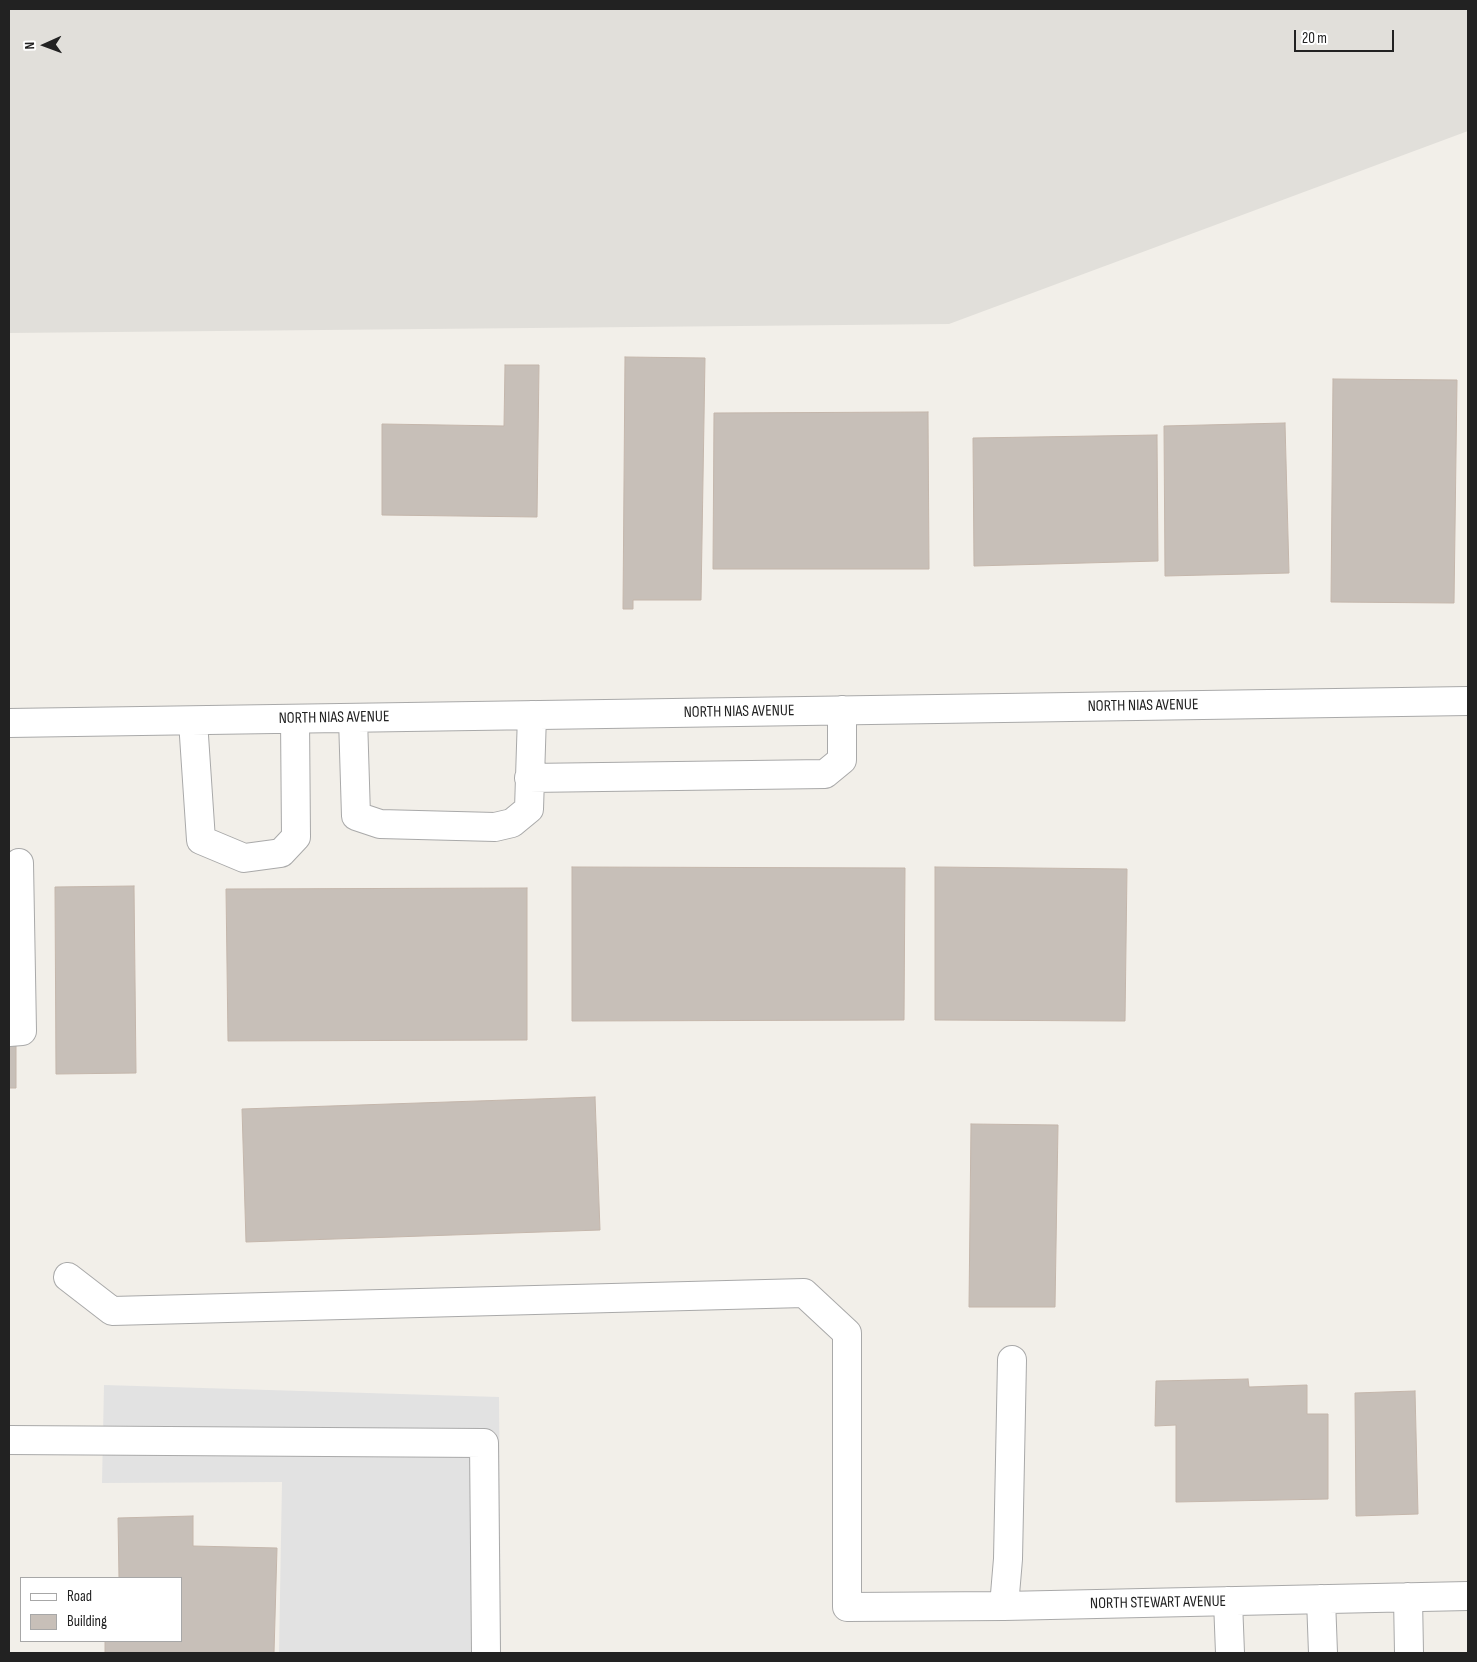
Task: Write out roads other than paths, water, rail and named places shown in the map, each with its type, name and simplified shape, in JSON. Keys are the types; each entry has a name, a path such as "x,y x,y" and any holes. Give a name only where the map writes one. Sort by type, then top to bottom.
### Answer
{"street":[{"name":"NORTH NIAS AVENUE","path":"9,723 1468,701"},
{"path":"530,778 826,774 842,760 842,710"},
{"path":"353,718 356,816 380,824 495,827 512,823 529,809 532,715"},
{"path":"193,721 201,840 244,858 281,853 296,837 295,719"},
{"path":"9,1032 22,1031 19,863"},
{"name":"NORTH STEWART AVENUE","path":"68,1277 112,1311 804,1294 847,1333 847,1608 1468,1596"},
{"path":"1004,1606 1008,1560 1012,1360"},
{"path":"9,1440 484,1442 486,1653"},
{"path":"1408,1597 1409,1653"},
{"path":"1321,1599 1323,1653"},
{"path":"1228,1601 1230,1653"}]}
